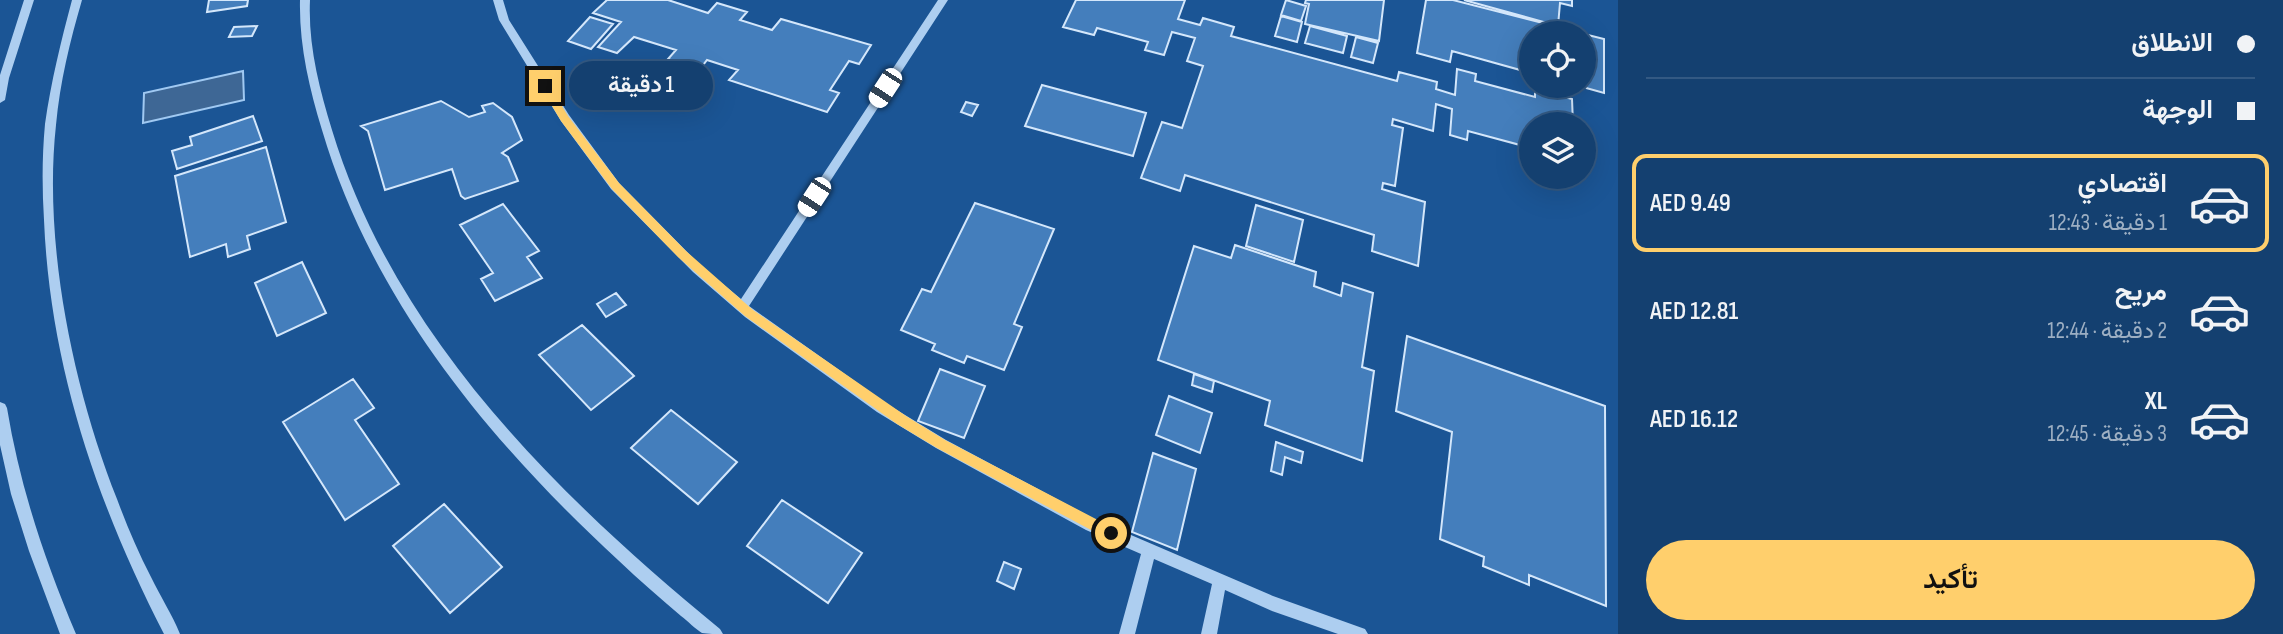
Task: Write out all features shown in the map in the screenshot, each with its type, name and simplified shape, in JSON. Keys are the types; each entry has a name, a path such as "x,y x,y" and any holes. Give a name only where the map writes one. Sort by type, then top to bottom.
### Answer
{"street":[{"path":"0,100 4,66 29,0"},
{"path":"77,0 59,67 51,136 48,209 53,265 75,389 96,460 131,551 172,634"},
{"path":"304,0 310,70 327,138 375,253 403,300 444,362 492,421 555,490 630,561 715,634"},
{"path":"498,0 504,20 565,118 615,186 652,225 742,307 881,408 941,444 1091,525 1272,603 1360,634"},
{"path":"742,307 943,0"},
{"path":"0,408 21,499 53,599 68,634"},
{"path":"1127,634 1149,550"},
{"path":"1209,634 1220,581"}],"water":[{"path":"243,71 244,100 143,123 144,93"}],"building":[{"path":"209,0 248,0 247,6 207,12"},
{"path":"607,0 668,0 708,13 717,3 747,12 740,20 772,30 781,19 871,45 859,64 849,61 830,90 839,93 827,112 729,80 738,70 707,60 700,69 668,59 676,50 634,37 617,53 598,47 621,22 593,13"},
{"path":"1076,0 1185,0 1178,19 1200,25 1203,18 1234,27 1231,36 1397,81 1399,72 1437,82 1436,89 1455,95 1457,69 1476,74 1475,81 1519,93 1519,98 1572,99 1573,112 1519,112 1519,145 1468,131 1467,140 1450,135 1452,109 1436,104 1433,131 1393,119 1392,125 1403,128 1395,186 1383,183 1382,189 1425,202 1418,266 1372,251 1374,235 1185,175 1180,191 1141,178 1162,122 1182,128 1203,66 1187,61 1195,38 1172,32 1164,55 1145,50 1148,42 1097,28 1094,35 1063,27"},
{"path":"1286,0 1306,6 1301,21 1281,15"},
{"path":"1306,0 1384,0 1379,41 1305,24 1309,4 1305,3"},
{"path":"1426,0 1453,0 1535,21 1519,21 1519,70 1452,51 1450,62 1417,53"},
{"path":"1464,0 1572,0 1572,6 1560,3 1558,21 1540,21"},
{"path":"1281,16 1302,22 1297,42 1275,36"},
{"path":"590,17 613,24 591,49 568,41"},
{"path":"257,26 252,36 229,37 234,27"},
{"path":"1310,26 1347,36 1343,53 1305,43"},
{"path":"1356,37 1378,43 1373,63 1351,57"},
{"path":"1596,37 1604,39 1604,93 1596,91"},
{"path":"1042,85 1146,113 1133,156 1025,126"},
{"path":"441,101 469,117 485,112 482,106 493,103 512,117 522,140 502,153 508,157 518,181 465,199 461,196 452,169 385,190 368,131 361,126"},
{"path":"966,102 978,105 972,116 961,112"},
{"path":"253,116 262,141 177,169 172,151 192,145 190,137"},
{"path":"266,147 286,222 247,236 250,249 228,257 226,244 190,257 175,176"},
{"path":"975,203 1054,229 1014,324 1022,327 1004,370 967,356 964,363 932,350 935,344 901,330 922,289 931,292"},
{"path":"503,204 539,251 527,257 542,278 495,301 481,279 493,273 460,225"},
{"path":"1256,205 1303,220 1294,262 1246,246"},
{"path":"1235,245 1316,272 1314,286 1341,296 1343,283 1373,293 1362,367 1374,371 1362,461 1265,425 1270,401 1158,360 1194,246 1231,258"},
{"path":"302,262 326,313 277,336 255,283"},
{"path":"616,293 626,305 606,317 597,304"},
{"path":"582,325 634,376 591,410 539,355"},
{"path":"1407,336 1605,406 1606,606 1529,575 1529,585 1483,566 1484,557 1440,539 1452,432 1396,411"},
{"path":"940,369 985,386 964,438 918,421"},
{"path":"1194,374 1214,381 1212,392 1192,385"},
{"path":"353,379 374,408 355,420 399,484 345,520 283,422"},
{"path":"1169,396 1212,413 1200,453 1156,435"},
{"path":"671,410 737,462 698,504 631,448"},
{"path":"1276,442 1303,452 1301,463 1285,457 1282,475 1271,471"},
{"path":"1153,453 1196,469 1177,550 1132,532"},
{"path":"782,500 862,553 828,603 747,546"},
{"path":"444,504 502,567 450,613 393,546"},
{"path":"1004,562 1021,569 1014,589 997,581"}],"route":[{"path":"545,86 615,186 697,269 749,313 881,408 941,444 1091,525 1111,533"}]}
